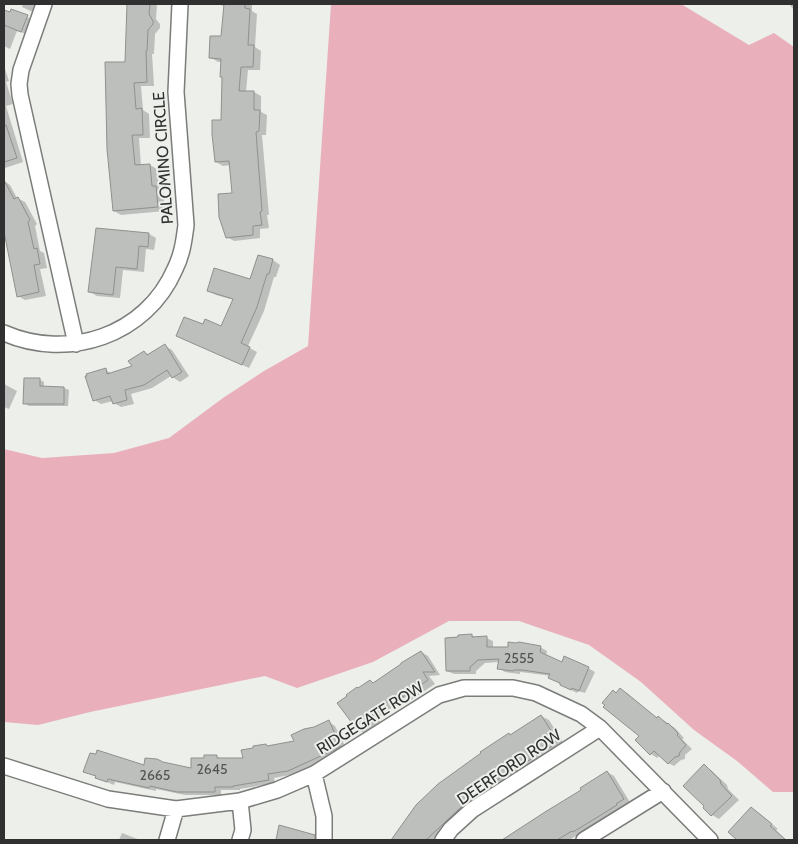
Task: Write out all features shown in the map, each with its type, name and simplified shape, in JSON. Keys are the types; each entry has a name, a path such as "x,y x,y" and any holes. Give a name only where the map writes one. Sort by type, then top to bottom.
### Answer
{"street":[{"path":"44,4 18,84 76,344"},
{"name":"PALOMINO CIRCLE","path":"4,333 43,343 76,344 107,336 135,320 147,310 158,298 175,271 184,241 186,225 176,92 180,4"},
{"name":"RIDGEGATE ROW","path":"4,766 108,799 176,809 240,801 277,790 314,774 439,695 464,688 513,688 536,694 581,714 600,728 710,840"},
{"name":"DEERFORD ROW","path":"443,840 451,829 472,810 600,728"},
{"path":"314,774 324,816 324,840"},
{"path":"584,840 663,791"},
{"path":"240,801 243,830 240,840"},
{"path":"167,840 176,809"}],"shaded area":[{"path":"331,4 681,4 749,45 774,33 794,47 794,792 773,792 737,761 694,730 641,682 589,645 519,621 449,621 373,662 297,688 265,676 90,712 38,725 4,722 4,449 42,458 114,453 169,438 223,398 264,371 308,346"}],"building":[{"path":"127,4 150,4 149,14 153,21 148,30 146,51 147,82 134,83 136,109 142,108 143,135 132,135 135,165 150,164 152,186 156,186 158,207 113,211 107,149 105,62 125,62"},
{"path":"224,4 245,4 245,8 250,9 248,45 254,45 253,67 241,67 239,91 254,91 254,110 260,110 259,131 256,132 262,211 260,212 262,225 253,226 253,235 226,238 219,217 218,194 232,193 229,161 215,162 212,134 212,120 221,120 221,59 209,58 210,36 221,36"},
{"path":"11,9 28,15 21,32 4,25 4,10 10,12"},
{"path":"6,125 17,158 4,162 4,126"},
{"path":"4,180 14,199 18,197 30,220 28,222 34,249 37,248 40,264 34,265 39,292 17,297 4,232"},
{"path":"96,228 149,233 148,247 139,246 137,269 116,267 113,295 88,292"},
{"path":"258,255 273,259 257,307 241,343 250,347 242,365 176,336 184,317 203,324 205,319 221,326 233,299 207,291 214,268 250,279"},
{"path":"165,344 182,372 172,378 167,370 144,385 125,390 127,400 113,404 110,396 93,401 86,374 106,368 107,374 132,366 128,361 144,351 147,355"},
{"path":"24,378 40,378 40,386 64,387 64,404 23,404"},
{"path":"472,634 472,637 487,636 487,647 508,647 508,642 541,646 540,652 562,662 564,656 589,667 579,691 572,688 571,690 548,678 550,674 497,669 499,659 478,660 470,667 470,671 446,671 445,638"},
{"path":"421,651 435,672 423,672 428,680 403,697 400,693 371,713 375,718 358,731 337,703 357,687 370,680 373,683"},
{"path":"620,688 657,718 658,716 668,723 677,732 677,735 686,745 679,756 675,757 668,764 654,751 650,755 635,740 639,736 603,707 605,705 602,703 613,690 616,693"},
{"path":"541,715 557,740 551,744 552,746 500,778 476,796 474,795 426,840 391,840 416,805 438,784 480,752"},
{"path":"329,720 340,746 336,749 288,771 268,774 269,780 233,787 215,787 215,792 177,792 108,779 107,782 83,772 90,753 96,754 97,750 144,765 145,758 157,759 191,768 191,758 204,758 204,755 217,755 217,758 243,758 241,750 253,748 253,746 266,744 267,746 294,741 291,735"},
{"path":"704,764 720,780 721,784 732,796 711,816 703,808 704,806 683,786"},
{"path":"607,771 624,799 617,805 557,840 502,840 581,790 580,788"},
{"path":"751,807 772,824 770,826 786,840 737,840 728,832"},
{"path":"279,825 315,835 315,840 276,840"}]}
